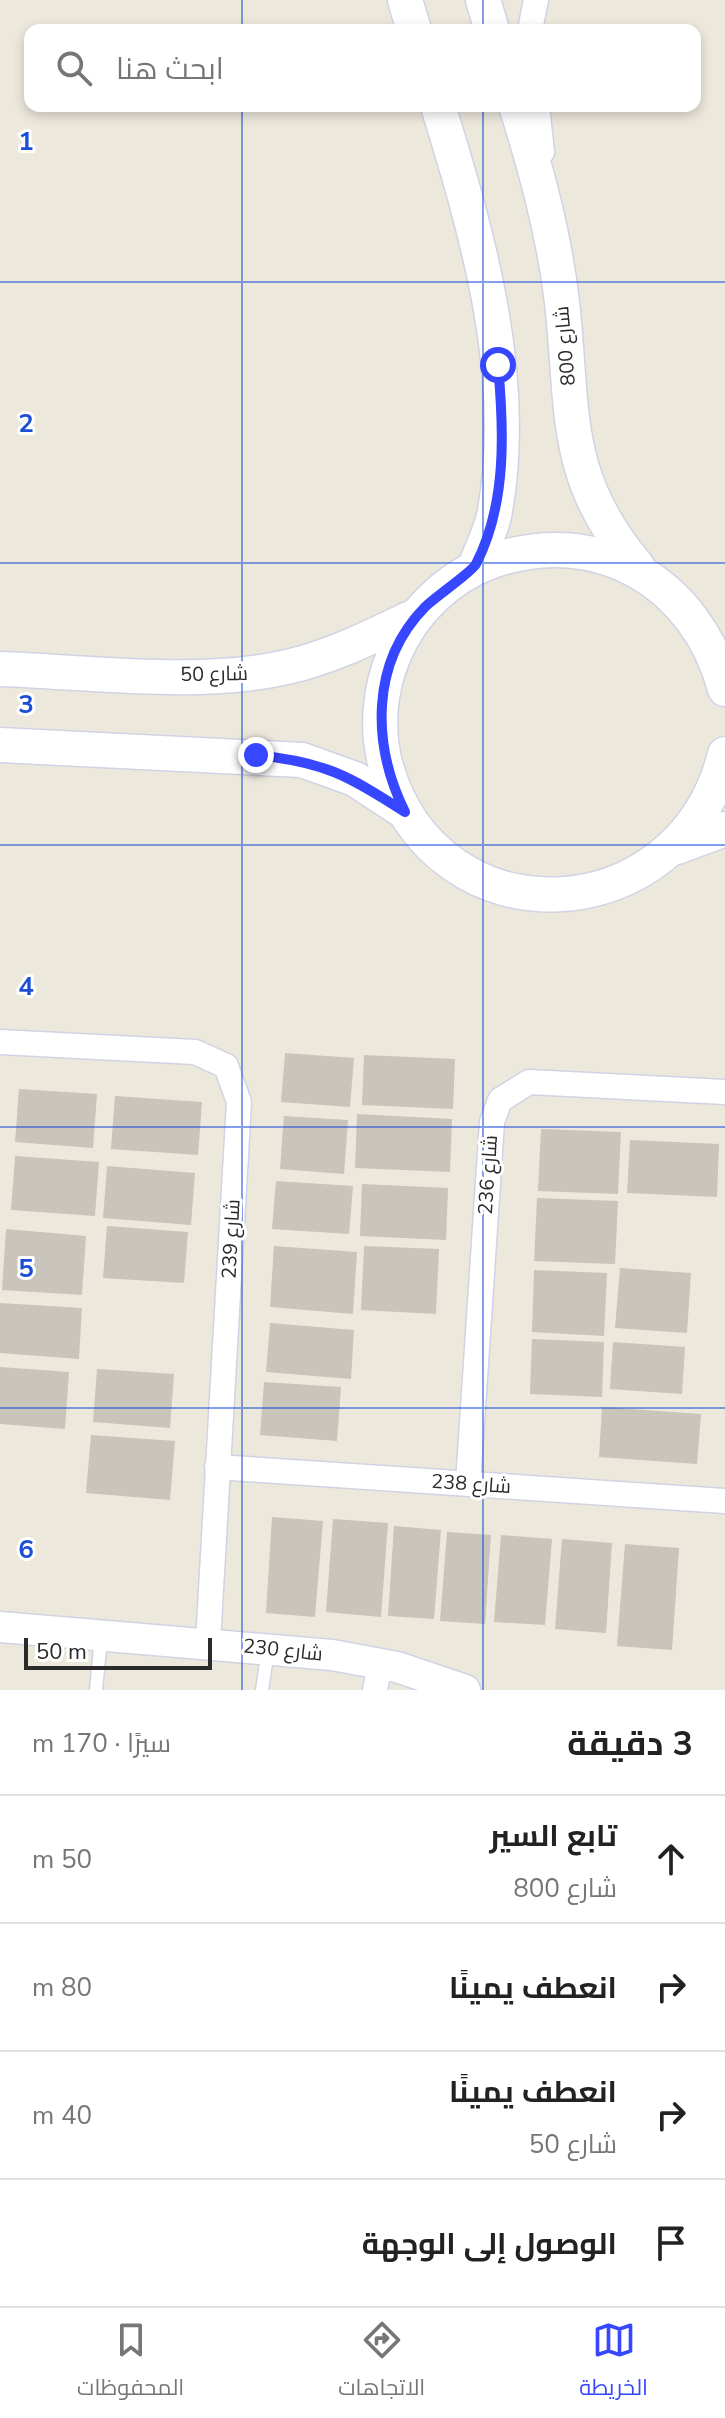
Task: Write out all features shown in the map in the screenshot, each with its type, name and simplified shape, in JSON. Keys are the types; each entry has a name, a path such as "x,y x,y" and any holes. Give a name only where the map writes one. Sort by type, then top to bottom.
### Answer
{"main road":[{"path":"405,0 412,24"},
{"path":"483,0 490,24"},
{"path":"440,112 465,191 487,299 503,419 493,518 475,567"},
{"name":"شارع 800","path":"518,112 547,203 562,302 573,441 610,534 642,573"},
{"path":"723,674 701,629 675,597 642,573 602,555 559,549 516,553 475,567 443,588 417,615 389,667 380,726 392,785 405,812 428,842 458,867 493,884 530,894 568,895 606,887 642,872 673,849 725,829"},
{"name":"شارع 50","path":"0,669 202,676 254,674 322,657 417,615"},
{"path":"0,745 302,760 355,779 405,812"},
{"path":"673,849 708,804 725,754"}],"street":[{"path":"531,24 536,0"},
{"path":"538,112 547,203"},
{"name":"شارع 239","path":"0,1042 195,1052 226,1066 239,1102 208,1642"},
{"name":"شارع 236","path":"468,1483 492,1122 500,1100 529,1082 725,1092"},
{"name":"شارع 238","path":"217,1467 725,1501"},
{"name":"شارع 230","path":"0,1627 268,1648 377,1677 446,1681 465,1690"}],"lane":[{"path":"96,1690 95,1668 101,1634"},
{"path":"262,1690 268,1648"}],"building":[{"path":"285,1053 354,1058 350,1107 281,1102"},
{"path":"364,1055 455,1059 453,1109 362,1105"},
{"path":"19,1089 97,1094 93,1148 15,1142"},
{"path":"115,1096 202,1102 198,1155 111,1149"},
{"path":"357,1114 452,1119 450,1172 355,1168"},
{"path":"284,1116 348,1120 344,1174 280,1169"},
{"path":"541,1129 621,1132 618,1194 538,1191"},
{"path":"630,1140 719,1144 717,1197 627,1193"},
{"path":"15,1156 99,1162 95,1216 11,1210"},
{"path":"107,1166 195,1173 191,1225 103,1218"},
{"path":"276,1181 353,1186 349,1234 272,1229"},
{"path":"362,1184 448,1188 446,1240 360,1236"},
{"path":"537,1198 618,1201 615,1264 534,1261"},
{"path":"107,1226 188,1232 184,1283 103,1278"},
{"path":"6,1229 86,1236 82,1295 2,1290"},
{"path":"274,1246 357,1252 353,1314 270,1307"},
{"path":"364,1246 439,1249 436,1314 361,1310"},
{"path":"620,1268 691,1273 687,1333 615,1328"},
{"path":"534,1270 607,1273 604,1336 532,1332"},
{"path":"0,1303 82,1308 79,1359 0,1353"},
{"path":"270,1323 354,1330 351,1379 266,1372"},
{"path":"532,1339 604,1342 602,1397 530,1394"},
{"path":"613,1342 685,1347 682,1394 610,1389"},
{"path":"0,1367 69,1372 65,1429 0,1424"},
{"path":"97,1369 174,1374 170,1428 93,1422"},
{"path":"264,1382 341,1387 337,1441 260,1435"},
{"path":"602,1407 701,1414 697,1464 599,1457"},
{"path":"91,1435 175,1441 170,1500 86,1493"},
{"path":"272,1517 323,1521 315,1617 266,1613"},
{"path":"333,1519 388,1523 381,1617 326,1612"},
{"path":"394,1526 441,1530 434,1619 388,1616"},
{"path":"447,1532 491,1535 485,1624 440,1621"},
{"path":"501,1535 552,1539 545,1625 494,1622"},
{"path":"562,1539 612,1543 606,1633 555,1629"},
{"path":"625,1544 679,1548 672,1650 617,1646"}],"route":[{"path":"256,755 302,760 331,768 355,779 405,812 383,756 380,726 382,696 400,640 417,615 443,588 475,567 493,518 503,419 498,365"}]}
